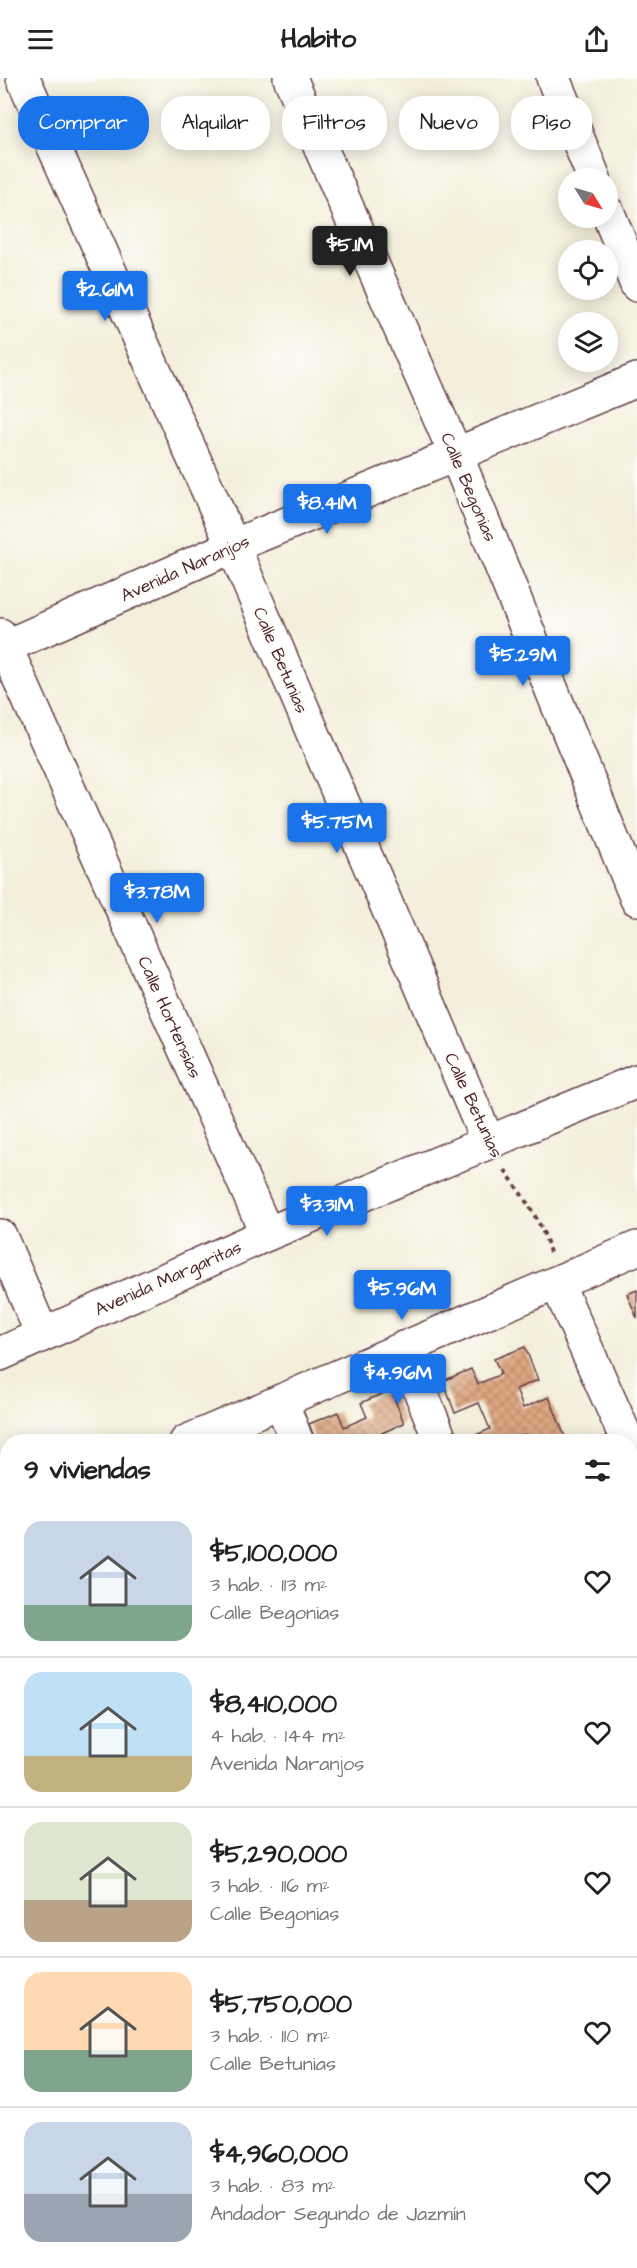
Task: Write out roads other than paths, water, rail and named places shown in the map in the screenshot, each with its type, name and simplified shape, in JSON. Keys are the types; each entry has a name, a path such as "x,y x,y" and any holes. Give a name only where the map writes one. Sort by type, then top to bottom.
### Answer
{"street":[{"name":"Calle Betunias","path":"23,78 233,546 488,1142"},
{"name":"Calle Begonias","path":"290,78 456,455 637,899"},
{"path":"553,78 590,168"},
{"path":"614,228 637,285"},
{"name":"Avenida Naranjos","path":"2,644 233,546 637,380"},
{"name":"Calle Hortensias","path":"2,644 267,1234"},
{"name":"Avenida Margaritas","path":"0,1354 267,1234 637,1081"},
{"path":"0,1236 42,1334"},
{"path":"205,1434 637,1248"},
{"path":"557,1283 624,1434"},
{"path":"403,1348 438,1434"},
{"path":"281,1401 294,1434"}]}
